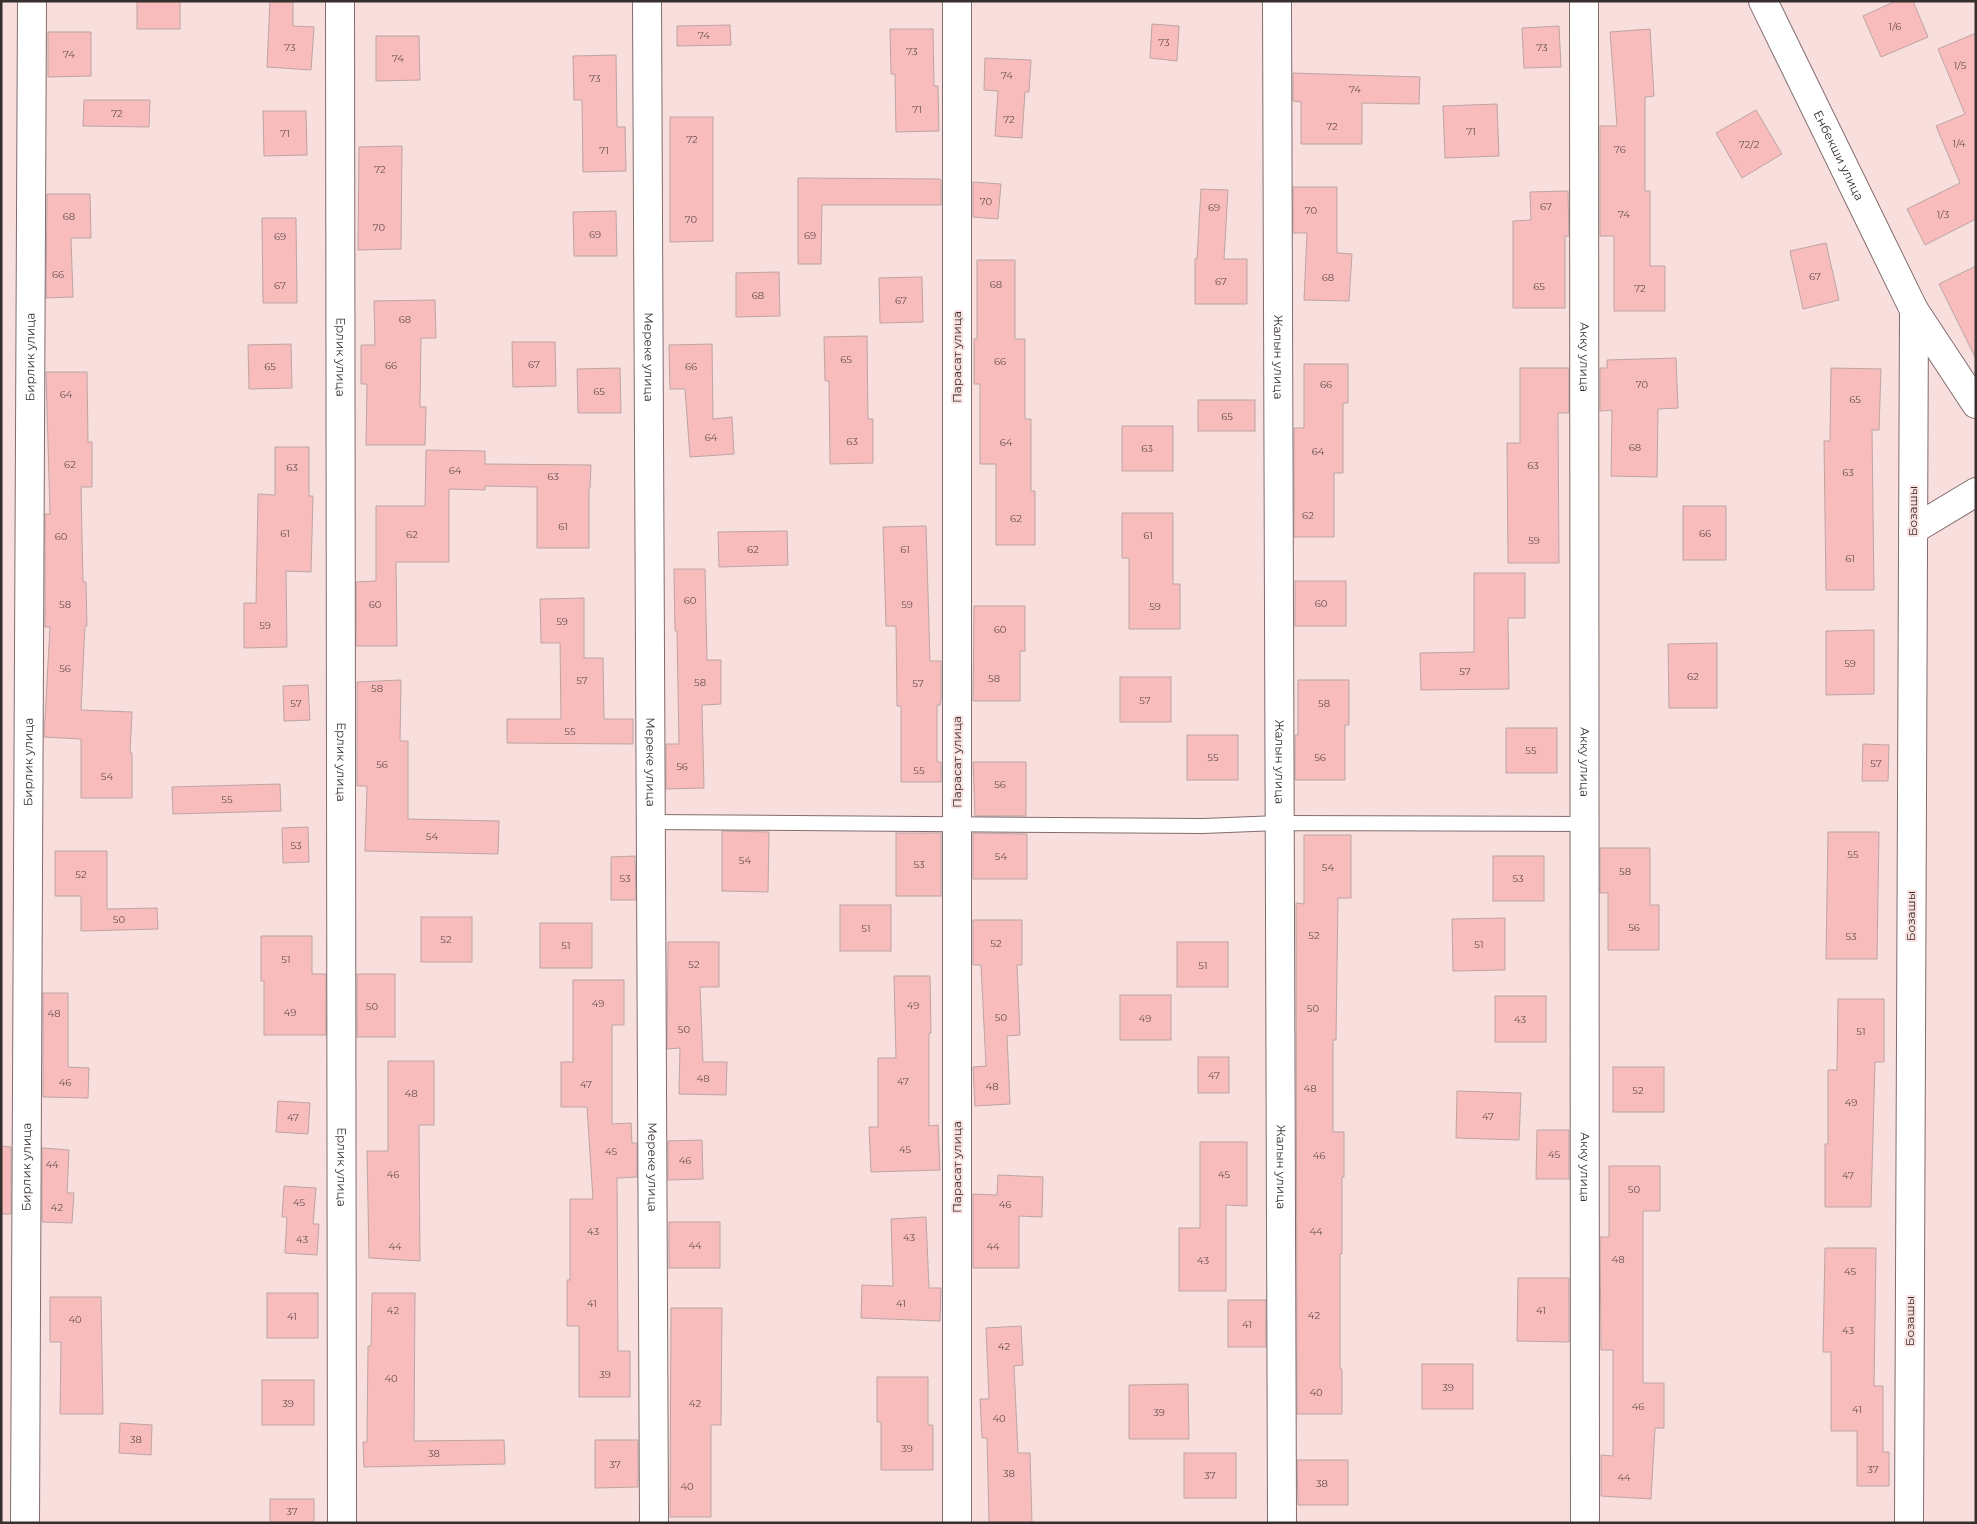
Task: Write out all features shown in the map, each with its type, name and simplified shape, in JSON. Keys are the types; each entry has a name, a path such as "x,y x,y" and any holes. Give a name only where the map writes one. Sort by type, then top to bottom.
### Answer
{"street":[{"name":"Бирлик улица","path":"25,1523 32,1"},
{"name":"Ерлик улица","path":"340,1 342,1523"},
{"name":"Мереке улица","path":"647,1 654,1523"},
{"name":"Парасат улица","path":"957,1 957,1523"},
{"name":"Жалын улица","path":"1277,1 1282,1523"},
{"name":"Акку улица","path":"1584,1 1585,1523"},
{"name":"Енбекши улица","path":"1763,1 1914,310 1976,404"},
{"name":"Бозашы","path":"1909,1523 1914,310"},
{"path":"1913,530 1976,492"}],"lane":[{"path":"650,822 957,822 1203,826 1280,823 1585,824"}],"building":[{"path":"137,1 180,1 180,29 137,29"},
{"path":"270,1 293,1 293,26 314,27 311,70 267,67"},
{"path":"1896,1 1913,1 1928,37 1881,57 1863,16"},
{"path":"1152,24 1179,26 1177,61 1150,58"},
{"path":"730,25 731,45 677,46 677,26"},
{"path":"1559,26 1561,67 1524,68 1522,28"},
{"path":"890,29 933,29 934,86 938,86 939,131 896,132 895,74 891,74"},
{"path":"1650,29 1654,96 1645,97 1645,191 1650,191 1650,266 1665,266 1665,311 1614,311 1614,236 1600,236 1600,126 1617,126 1610,32"},
{"path":"48,32 91,32 91,76 48,77"},
{"path":"1976,33 1976,219 1925,245 1907,209 1960,183 1936,126 1965,114 1938,49"},
{"path":"376,36 419,36 420,80 376,81"},
{"path":"616,55 617,127 625,127 626,171 583,172 582,100 574,100 573,56"},
{"path":"985,58 1031,60 1029,92 1025,92 1022,138 995,136 998,91 984,90"},
{"path":"1293,73 1420,77 1419,104 1362,103 1362,144 1301,144 1301,102 1293,101"},
{"path":"84,100 150,100 149,127 83,126"},
{"path":"1497,104 1499,156 1445,158 1443,106"},
{"path":"1756,110 1782,154 1742,178 1716,133"},
{"path":"263,111 306,111 307,155 264,156"},
{"path":"670,117 713,117 713,241 670,242"},
{"path":"402,146 401,249 358,250 359,147"},
{"path":"798,178 939,179 941,180 941,205 822,205 821,264 798,264"},
{"path":"973,182 1001,184 998,219 973,217"},
{"path":"1293,187 1337,187 1337,253 1352,254 1349,301 1304,300 1307,233 1293,233"},
{"path":"1201,189 1228,190 1224,259 1247,259 1247,304 1195,304 1195,259 1197,259"},
{"path":"1568,191 1569,236 1565,236 1565,308 1513,308 1513,221 1531,220 1530,192"},
{"path":"47,194 90,194 91,238 71,238 73,297 46,298"},
{"path":"616,211 617,256 574,256 573,212"},
{"path":"262,218 296,218 297,303 263,303"},
{"path":"1826,243 1839,300 1803,309 1790,251"},
{"path":"977,260 1015,260 1015,339 1025,339 1025,419 1031,419 1031,491 1035,491 1035,545 996,545 996,464 980,464 980,384 974,384 974,339 977,339"},
{"path":"1976,266 1976,359 1939,284"},
{"path":"779,272 780,316 736,317 736,273"},
{"path":"922,277 923,322 880,323 879,278"},
{"path":"435,300 436,338 421,338 420,407 426,407 425,445 366,445 367,384 361,384 361,345 375,345 374,301"},
{"path":"867,336 868,419 873,419 873,463 830,464 829,381 825,381 824,337"},
{"path":"512,342 555,342 556,386 513,387"},
{"path":"291,344 292,388 249,389 248,345"},
{"path":"712,344 713,419 732,417 734,454 690,457 685,389 670,389 669,345"},
{"path":"1676,358 1678,408 1658,409 1657,477 1611,476 1612,410 1600,411 1600,368 1607,368 1607,360"},
{"path":"1304,364 1348,364 1348,403 1343,403 1343,473 1334,473 1334,537 1294,537 1294,428 1304,428"},
{"path":"620,368 621,413 578,413 577,369"},
{"path":"1520,368 1569,368 1569,413 1558,413 1559,563 1508,563 1507,443 1520,443"},
{"path":"1831,368 1881,369 1879,430 1872,430 1874,590 1826,590 1824,441 1830,441"},
{"path":"46,372 87,372 88,442 92,442 92,487 81,487 83,582 86,582 87,626 85,626 81,710 132,712 130,753 132,753 132,798 81,798 81,739 44,737 50,627 45,627 45,514 50,514"},
{"path":"1198,400 1255,400 1255,431 1198,431"},
{"path":"1122,426 1173,426 1173,471 1122,471"},
{"path":"275,447 309,447 309,496 313,496 311,572 286,571 287,647 244,648 244,603 256,603 258,494 275,495"},
{"path":"426,450 485,451 485,464 591,465 589,548 537,548 537,487 485,486 485,490 449,489 449,562 396,562 397,646 356,646 356,582 376,581 376,506 425,506"},
{"path":"1683,506 1726,506 1726,560 1683,560"},
{"path":"1122,513 1173,513 1173,584 1180,584 1180,629 1129,629 1129,558 1122,558"},
{"path":"926,526 930,661 941,661 941,701 940,705 937,705 937,762 941,762 941,782 901,782 901,706 897,706 896,626 886,626 883,527"},
{"path":"787,531 788,565 719,567 718,532"},
{"path":"674,569 705,569 707,660 721,660 721,704 702,705 704,788 666,789 666,744 679,744"},
{"path":"1474,573 1525,573 1525,618 1508,618 1509,689 1421,690 1420,653 1474,652"},
{"path":"1295,581 1346,581 1346,626 1295,626"},
{"path":"584,598 584,658 603,658 604,719 633,719 633,744 507,743 507,719 561,719 560,643 541,643 540,599"},
{"path":"974,606 1025,606 1025,651 1020,651 1020,701 973,701"},
{"path":"1874,630 1874,694 1826,695 1826,631"},
{"path":"1717,643 1717,708 1669,708 1668,644"},
{"path":"1120,677 1171,677 1171,722 1120,722"},
{"path":"401,680 400,741 408,741 408,819 499,821 498,854 365,851 367,786 357,786 357,682"},
{"path":"1298,680 1349,680 1349,725 1345,725 1345,780 1295,780 1295,735 1298,735"},
{"path":"308,685 310,720 284,721 283,686"},
{"path":"1506,728 1557,728 1557,773 1506,773"},
{"path":"1187,735 1238,735 1238,780 1187,780"},
{"path":"1863,744 1889,745 1888,781 1862,781"},
{"path":"973,762 1026,762 1026,816 975,816"},
{"path":"280,784 281,811 173,814 172,787"},
{"path":"308,827 309,862 283,863 282,828"},
{"path":"722,831 769,832 768,892 722,891"},
{"path":"1828,832 1879,832 1877,959 1826,959"},
{"path":"896,833 941,833 941,896 896,896"},
{"path":"973,833 1027,834 1027,879 973,879"},
{"path":"1304,835 1351,835 1351,898 1338,898 1336,1040 1333,1040 1333,1132 1344,1132 1342,1254 1340,1254 1342,1414 1297,1414 1296,903 1304,904"},
{"path":"1600,848 1650,848 1650,905 1659,905 1659,950 1608,950 1608,893 1600,893"},
{"path":"55,851 107,851 107,909 157,908 158,929 81,931 81,896 55,896"},
{"path":"635,856 636,900 611,900 611,857"},
{"path":"1493,856 1544,856 1544,901 1493,901"},
{"path":"840,905 891,905 891,951 840,951"},
{"path":"421,917 472,917 472,962 421,962"},
{"path":"1505,918 1505,970 1453,971 1452,919"},
{"path":"973,920 1022,920 1022,965 1017,965 1020,1035 1007,1036 1010,1104 975,1106 973,1067 986,1066 981,965 973,965"},
{"path":"540,923 592,923 592,968 540,968"},
{"path":"261,936 312,936 312,974 326,974 326,1035 264,1035 264,981 261,981"},
{"path":"668,942 719,942 719,987 700,987 703,1062 727,1062 726,1095 679,1094 680,1048 667,1049"},
{"path":"1177,942 1228,942 1228,987 1177,987"},
{"path":"357,974 395,974 395,1037 357,1037"},
{"path":"894,976 930,976 929,1126 938,1125 940,1170 871,1172 869,1127 878,1127 878,1058 896,1058"},
{"path":"573,980 624,980 624,1025 612,1025 612,1124 631,1123 632,1143 637,1143 637,1177 617,1178 618,1351 630,1351 630,1397 579,1397 579,1326 567,1326 567,1280 570,1280 570,1199 593,1199 587,1107 561,1107 561,1062 573,1062"},
{"path":"43,993 68,993 68,1067 89,1068 88,1098 43,1097"},
{"path":"1120,995 1171,995 1171,1040 1120,1040"},
{"path":"1495,996 1546,996 1546,1042 1495,1042"},
{"path":"1838,999 1884,999 1884,1062 1875,1062 1871,1207 1825,1207 1825,1144 1828,1144 1828,1070 1837,1070"},
{"path":"1198,1057 1229,1057 1229,1093 1198,1093"},
{"path":"388,1061 434,1061 434,1125 419,1125 420,1261 369,1258 367,1151 388,1151"},
{"path":"1613,1067 1664,1067 1664,1112 1613,1112"},
{"path":"1457,1091 1521,1093 1519,1140 1456,1138"},
{"path":"278,1101 310,1103 308,1134 276,1132"},
{"path":"1537,1130 1569,1130 1569,1179 1536,1179"},
{"path":"702,1140 703,1179 668,1180 668,1141"},
{"path":"1200,1142 1247,1142 1247,1206 1226,1205 1226,1291 1179,1291 1179,1228 1200,1228"},
{"path":"1,1146 11,1147 11,1214 1,1214"},
{"path":"42,1148 69,1150 67,1193 74,1193 72,1223 42,1222"},
{"path":"1609,1166 1660,1166 1660,1211 1643,1211 1643,1383 1664,1383 1664,1428 1655,1428 1651,1499 1601,1496 1601,1455 1613,1456 1613,1350 1601,1350 1600,1237 1609,1237"},
{"path":"998,1175 1043,1177 1042,1217 1019,1216 1019,1268 973,1268 973,1194 997,1195"},
{"path":"284,1186 316,1188 313,1224 319,1224 317,1255 285,1253 287,1217 282,1217"},
{"path":"926,1217 929,1288 941,1288 940,1321 861,1318 862,1285 893,1286 891,1219"},
{"path":"669,1222 720,1222 720,1268 669,1268"},
{"path":"1825,1248 1876,1248 1874,1386 1883,1386 1883,1452 1889,1452 1889,1486 1857,1486 1857,1431 1831,1431 1831,1352 1823,1352"},
{"path":"1518,1278 1569,1278 1569,1342 1517,1341"},
{"path":"267,1293 318,1293 318,1338 267,1338"},
{"path":"372,1293 415,1293 414,1441 504,1440 505,1464 364,1467 363,1442 367,1442 368,1346 371,1346"},
{"path":"50,1297 101,1297 103,1414 60,1414 61,1342 50,1342"},
{"path":"1228,1300 1266,1300 1266,1347 1228,1347"},
{"path":"671,1308 722,1308 721,1425 711,1425 711,1517 670,1517"},
{"path":"1021,1326 1023,1365 1014,1366 1018,1453 1030,1453 1032,1523 989,1523 987,1438 982,1438 980,1399 989,1399 986,1328"},
{"path":"1422,1364 1473,1364 1473,1409 1422,1409"},
{"path":"877,1377 928,1377 928,1425 933,1425 933,1470 881,1470 881,1422 877,1422"},
{"path":"262,1380 314,1380 314,1425 262,1425"},
{"path":"1188,1384 1189,1439 1129,1439 1129,1385"},
{"path":"120,1423 152,1425 151,1455 119,1453"},
{"path":"595,1440 638,1440 638,1487 595,1488"},
{"path":"1184,1453 1236,1453 1236,1498 1184,1498"},
{"path":"1297,1460 1348,1460 1348,1505 1298,1505"},
{"path":"270,1499 314,1499 314,1523 270,1523"}]}
